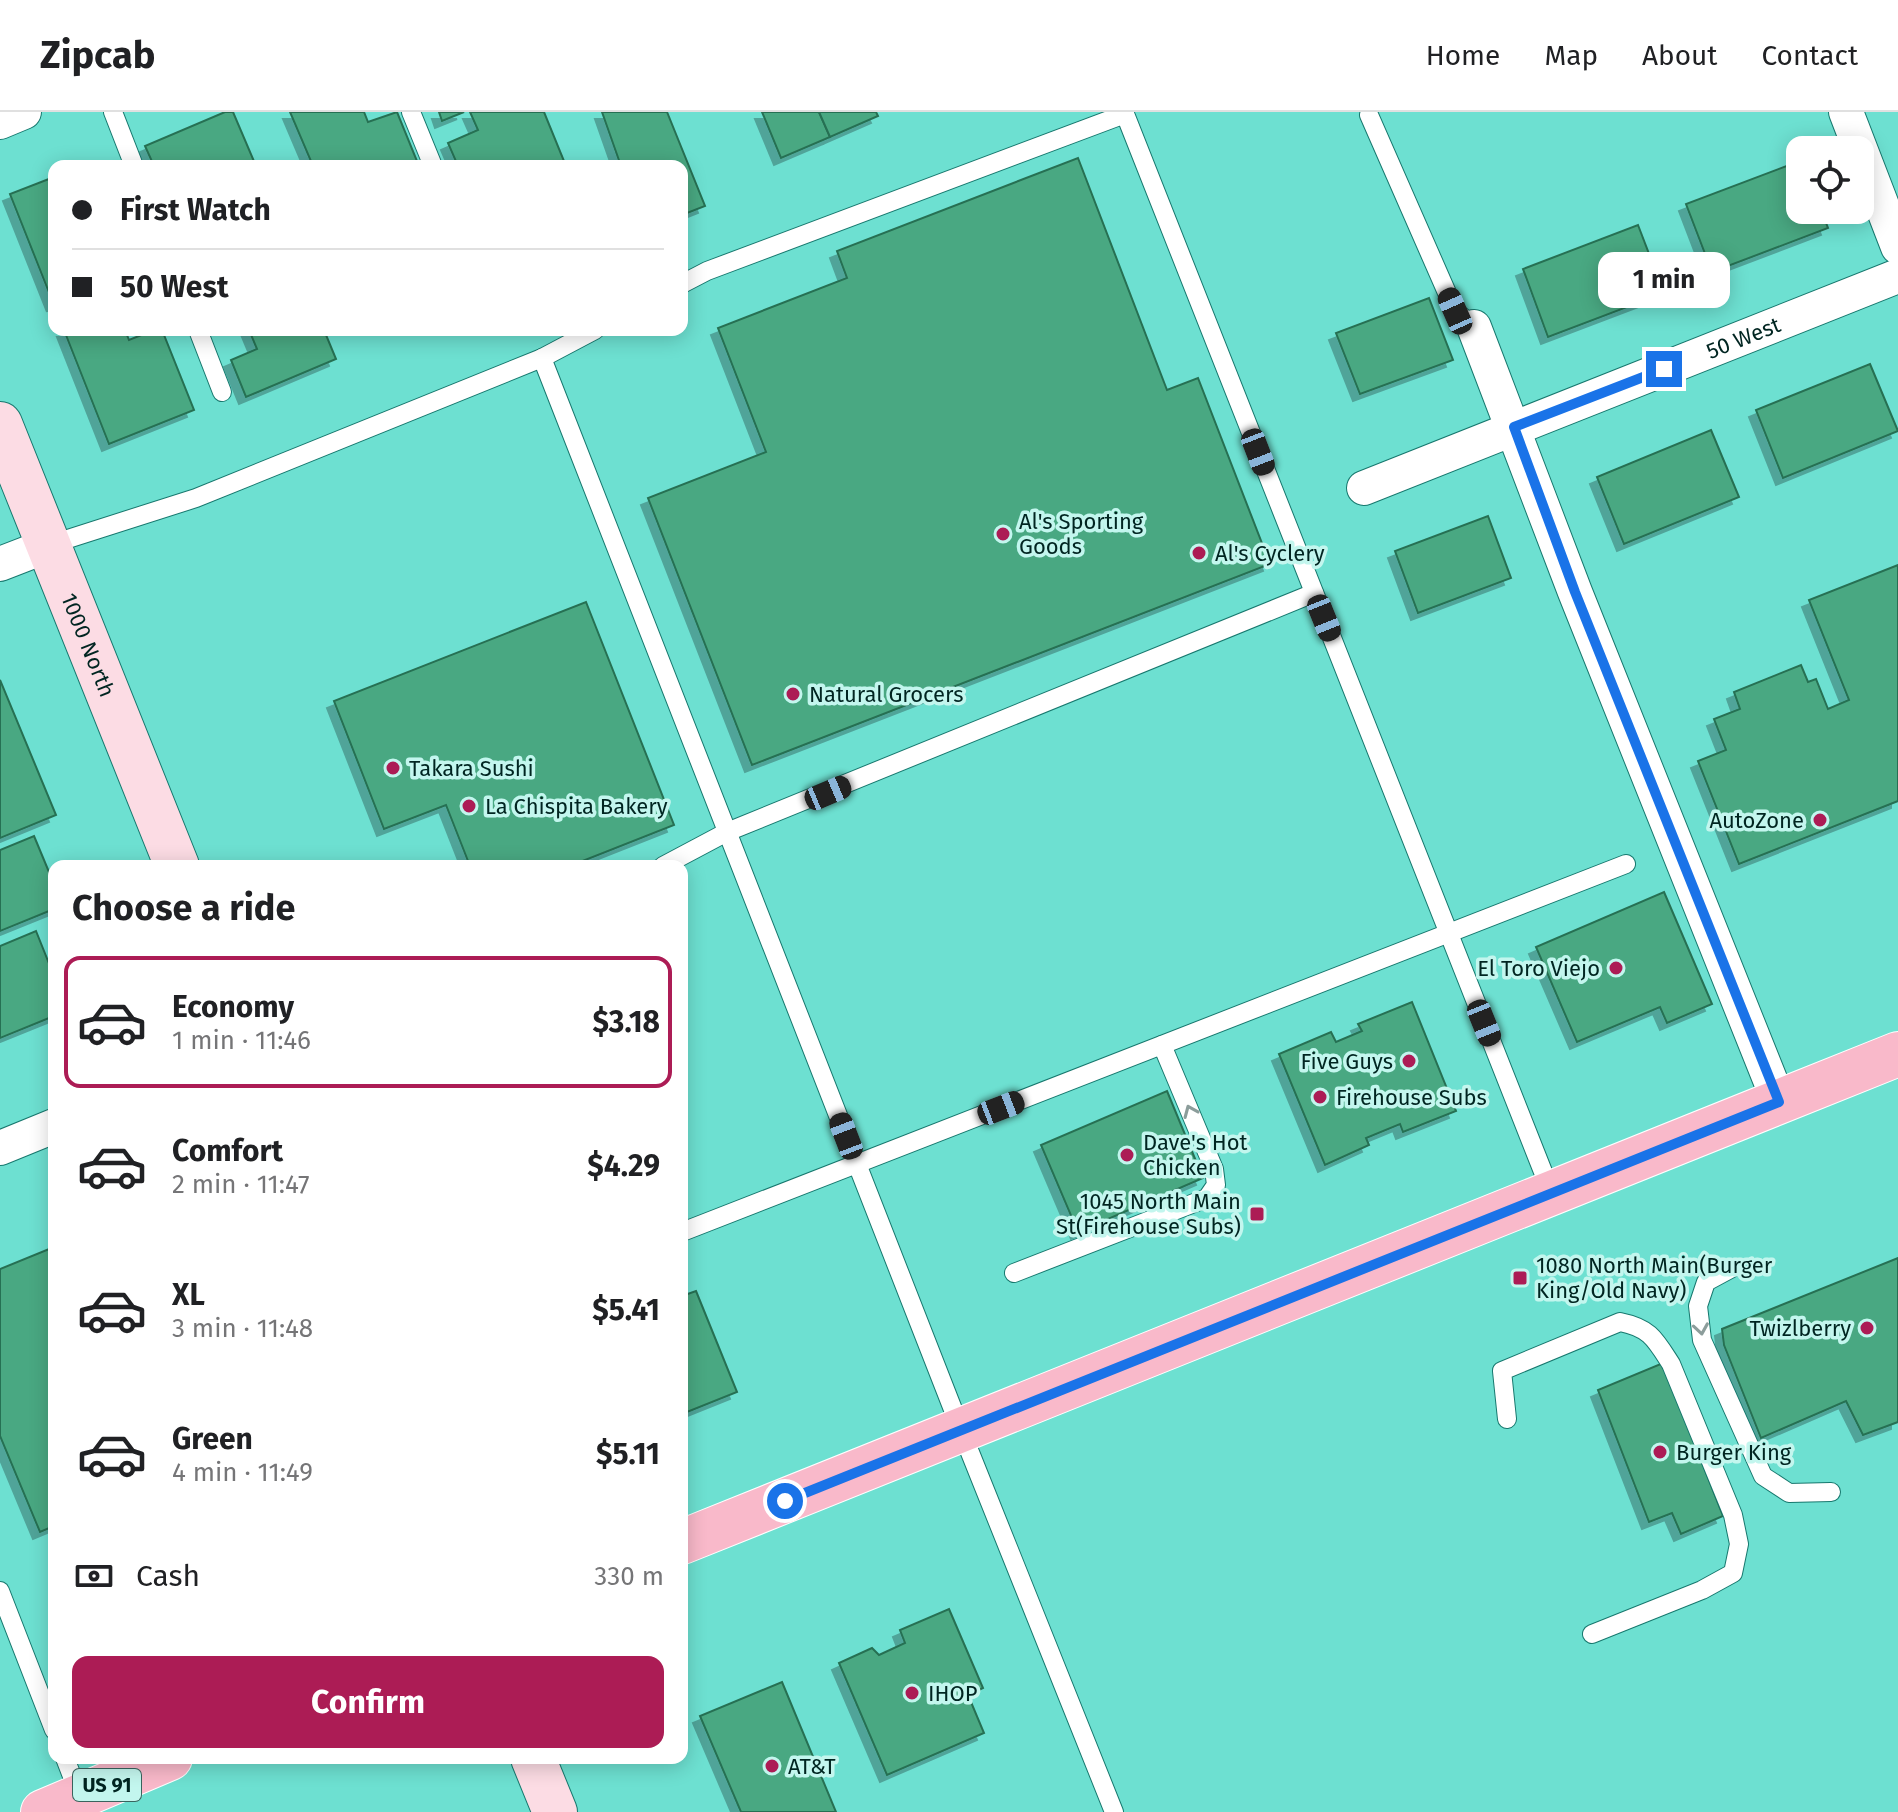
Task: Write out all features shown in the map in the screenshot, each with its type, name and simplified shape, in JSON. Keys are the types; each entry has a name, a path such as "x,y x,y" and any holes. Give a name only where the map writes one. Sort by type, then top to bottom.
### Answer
{"main road":[{"path":"688,1540 1898,1054"},
{"name":"US 91","path":"63,1789 149,1764"}],"street":[{"path":"0,122 24,112"},
{"path":"1846,112 1898,247"},
{"name":"50 West","path":"1364,488 1898,276"},
{"path":"1474,327 1575,592 1779,1102"},
{"name":"1000 North","path":"0,424 175,860"},
{"path":"0,564 49,545"},
{"path":"0,1148 48,1128"},
{"path":"535,1764 555,1812"}],"lane":[{"path":"113,112 132,160"},
{"path":"411,112 431,160"},
{"path":"688,281 707,271 1125,114 1551,1192"},
{"path":"1369,115 1455,311 1474,327"},
{"path":"200,336 222,392"},
{"path":"49,545 196,498 542,358 584,336"},
{"path":"542,358 961,1430 1114,1812"},
{"path":"674,860 727,832 1314,593"},
{"path":"688,1230 1626,864"},
{"path":"1014,1273 1207,1198 1216,1185 1214,1169 1162,1045"},
{"path":"1732,1268 1706,1282 1698,1306 1702,1340 1708,1354 1763,1476 1789,1493 1831,1492"},
{"path":"1507,1419 1502,1371 1620,1322 1640,1326 1657,1342 1671,1364 1733,1515 1739,1544 1733,1573 1702,1590 1592,1634"},
{"path":"0,1591 48,1715"}],"building":[{"path":"225,112 233,112 253,160 151,160 145,146"},
{"path":"290,112 364,112 368,122 397,112 417,160 310,160"},
{"path":"439,112 464,112 442,121"},
{"path":"470,112 544,112 564,160 455,160 448,143 478,130"},
{"path":"602,112 667,112 686,160 619,160"},
{"path":"762,112 819,112 830,137 781,158"},
{"path":"819,112 876,112 878,116 830,137"},
{"path":"1078,158 1167,390 1198,378 1270,564 752,765 648,498 766,452 718,328 847,278 837,251"},
{"path":"688,164 705,206 688,213"},
{"path":"1786,166 1786,224 1826,224 1828,228 1712,272 1686,204"},
{"path":"48,179 48,290 10,194"},
{"path":"1638,225 1664,293 1548,337 1523,269"},
{"path":"1429,298 1453,360 1360,394 1336,333"},
{"path":"66,336 127,336 129,340 139,336 164,336 194,410 109,444"},
{"path":"252,336 326,336 336,359 246,397 231,360 257,349"},
{"path":"1870,364 1898,431 1783,478 1756,410"},
{"path":"1711,430 1739,497 1624,544 1597,477"},
{"path":"1488,516 1511,578 1418,613 1395,551"},
{"path":"1898,565 1898,801 1739,864 1698,761 1726,750 1714,719 1740,709 1734,692 1801,665 1808,682 1816,679 1828,709 1849,700 1809,600"},
{"path":"586,602 674,825 585,860 468,860 446,805 384,829 334,701"},
{"path":"0,680 56,815 0,838"},
{"path":"34,836 48,870 48,911 0,931 0,850"},
{"path":"1664,892 1712,1004 1667,1023 1660,1007 1577,1042 1536,947"},
{"path":"36,931 48,961 48,1018 0,1038 0,946"},
{"path":"1412,1002 1456,1111 1403,1132 1400,1124 1366,1138 1369,1145 1325,1165 1279,1054 1331,1032 1336,1042 1362,1031 1358,1024"},
{"path":"1167,1091 1203,1178 1078,1232 1041,1145"},
{"path":"48,1249 48,1529 40,1532 0,1436 0,1269"},
{"path":"1898,1258 1898,1422 1863,1435 1846,1401 1761,1438 1724,1345 1722,1329"},
{"path":"696,1291 737,1392 688,1412 688,1294"},
{"name":"Burger King","path":"1663,1363 1723,1516 1681,1534 1672,1513 1649,1522 1598,1390"},
{"path":"949,1609 983,1688 968,1695 984,1733 887,1775 839,1663 872,1648 879,1655 905,1643 900,1630"},
{"path":"782,1682 836,1812 741,1812 700,1716"}],"place":[{"name":"Al's Sporting Goods","path":"1003,534"},
{"name":"Al's Cyclery","path":"1199,553"},
{"name":"Natural Grocers","path":"793,694"},
{"name":"Takara Sushi","path":"393,768"},
{"name":"La Chispita Bakery","path":"469,806"},
{"name":"AutoZone","path":"1820,820"},
{"name":"El Toro Viejo","path":"1616,968"},
{"name":"Five Guys","path":"1409,1061"},
{"name":"Firehouse Subs","path":"1320,1097"},
{"name":"Dave's Hot Chicken","path":"1127,1155"},
{"name":"1045 North Main St(Firehouse Subs)","path":"1257,1214"},
{"name":"1080 North Main(Burger King/Old Navy)","path":"1520,1278"},
{"name":"Twizlberry","path":"1867,1328"},
{"name":"Burger King","path":"1660,1452"},
{"name":"IHOP","path":"912,1693"},
{"name":"AT&T","path":"772,1766"}],"route":[{"path":"785,1501 1779,1102 1575,592 1514,427 1664,369"}]}
